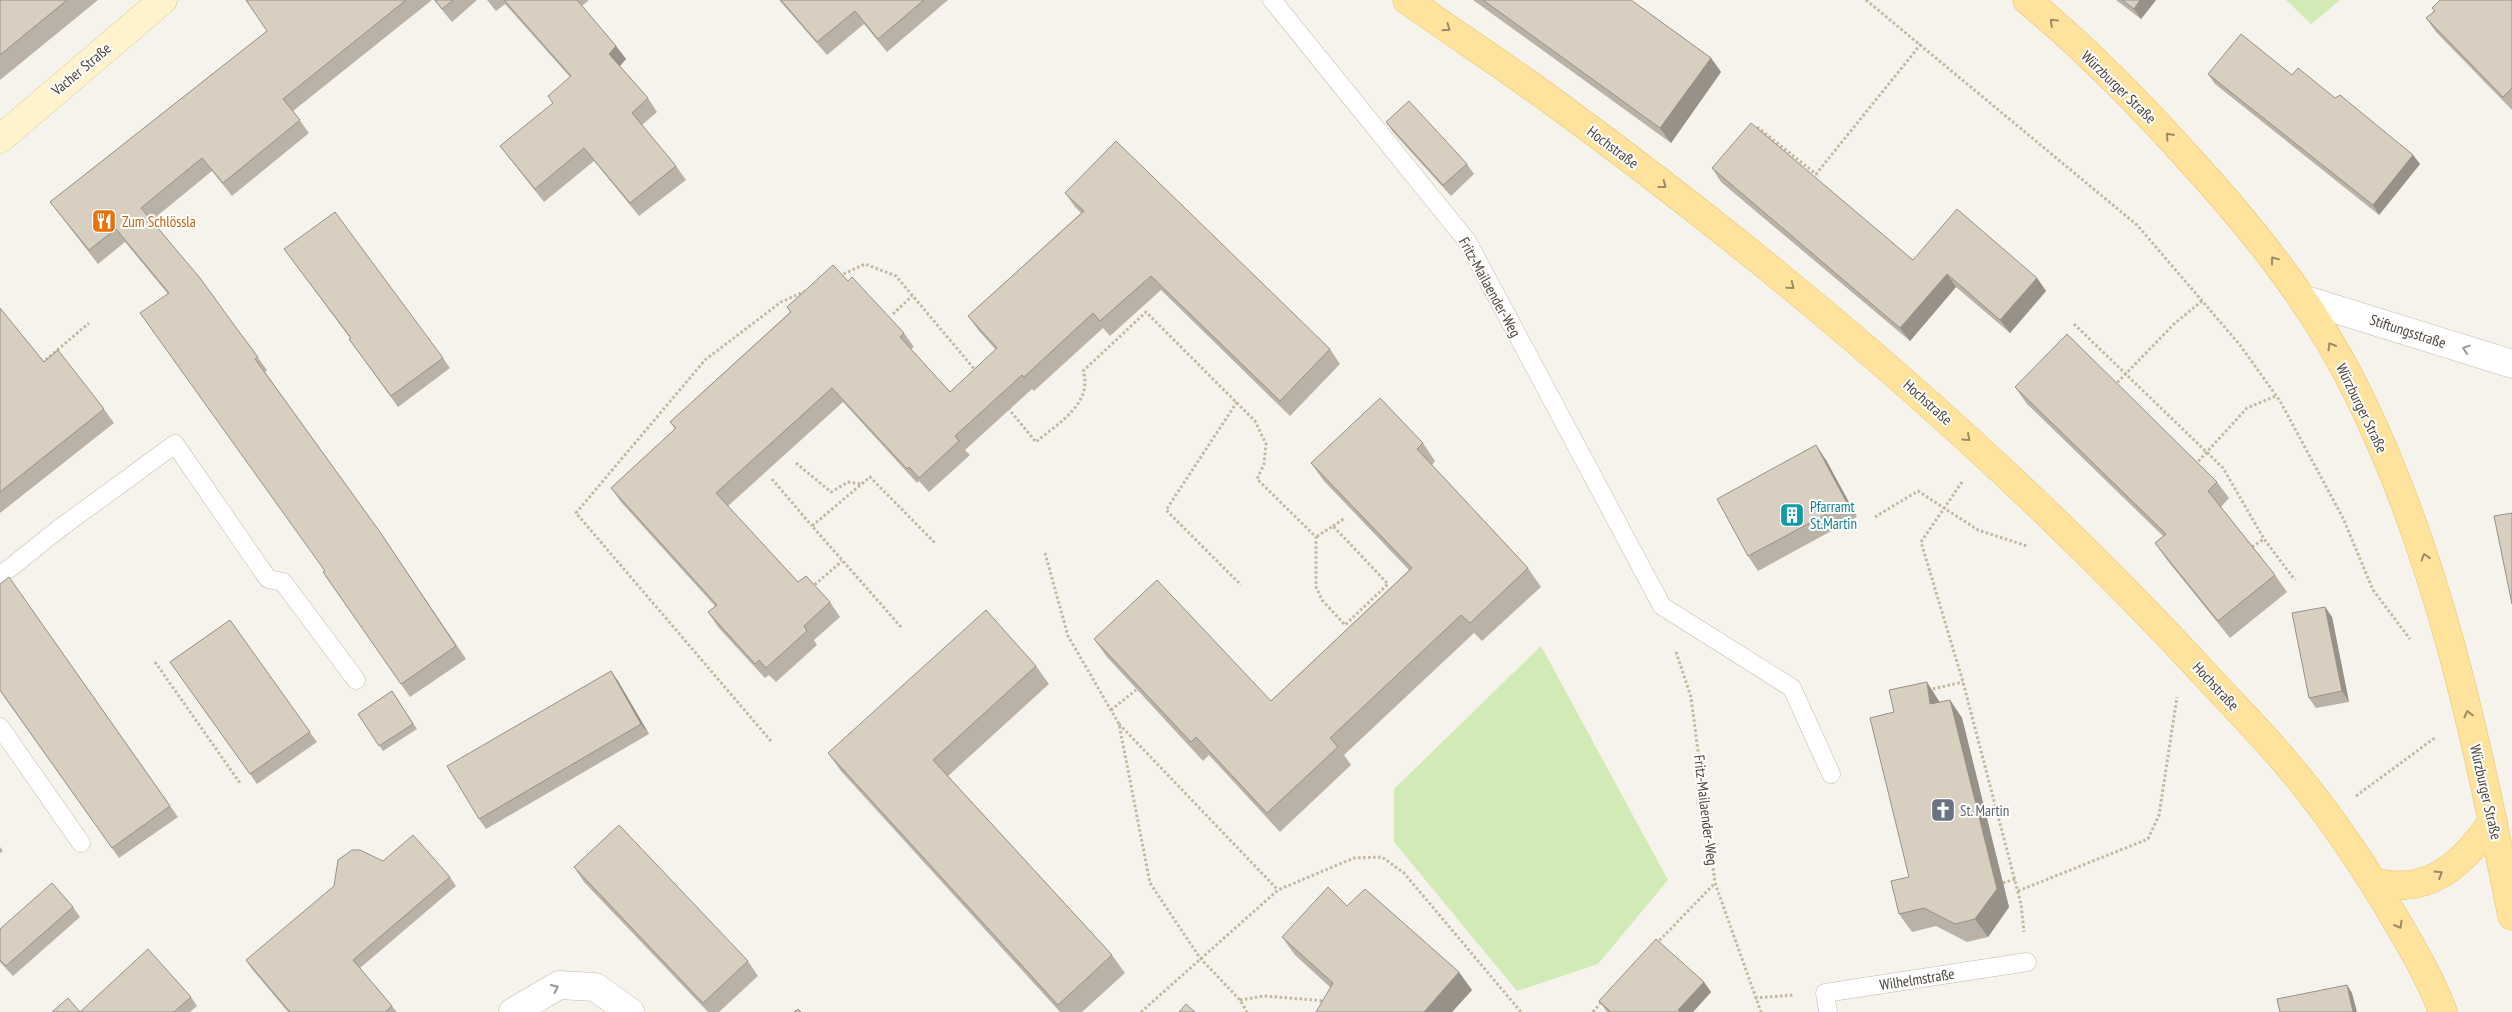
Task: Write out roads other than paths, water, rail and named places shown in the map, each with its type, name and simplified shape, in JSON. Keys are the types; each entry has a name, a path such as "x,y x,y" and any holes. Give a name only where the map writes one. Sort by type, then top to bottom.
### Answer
{"main road":[{"name":"Hochstraße","path":"1407,0 1550,100 1686,202 1813,304 1983,452 2106,570 2283,760 2328,817 2375,883"},
{"name":"Würzburger Straße","path":"2027,0 2136,100 2237,212 2303,299 2356,388 2390,465 2425,554 2468,714 2493,821 2512,916"},
{"path":"2375,883 2406,885 2431,880 2458,863 2474,848 2493,821"},
{"path":"2375,883 2435,990 2443,1012"}],"street":[{"name":"Vacher Straße","path":"0,138 163,0"},
{"name":"Stiftungsstraße","path":"2303,299 2512,364"},
{"path":"513,1012 559,985 595,986 630,1012"}],"lane":[{"name":"Fritz-Mailaender-Weg","path":"1272,0 1466,241 1662,606 1792,688 1831,774"},
{"path":"0,576 60,528 175,444 268,579 283,582 356,680"},
{"path":"0,727 81,843"},
{"name":"Wilhelmstraße","path":"1828,1012 1825,994 2027,962"}],"place":[{"name":"Zum Schlössla","path":"104,221"},
{"name":"Pfarramt St.Martin","path":"1792,515"},
{"name":"St. Martin","path":"1943,810"}]}
